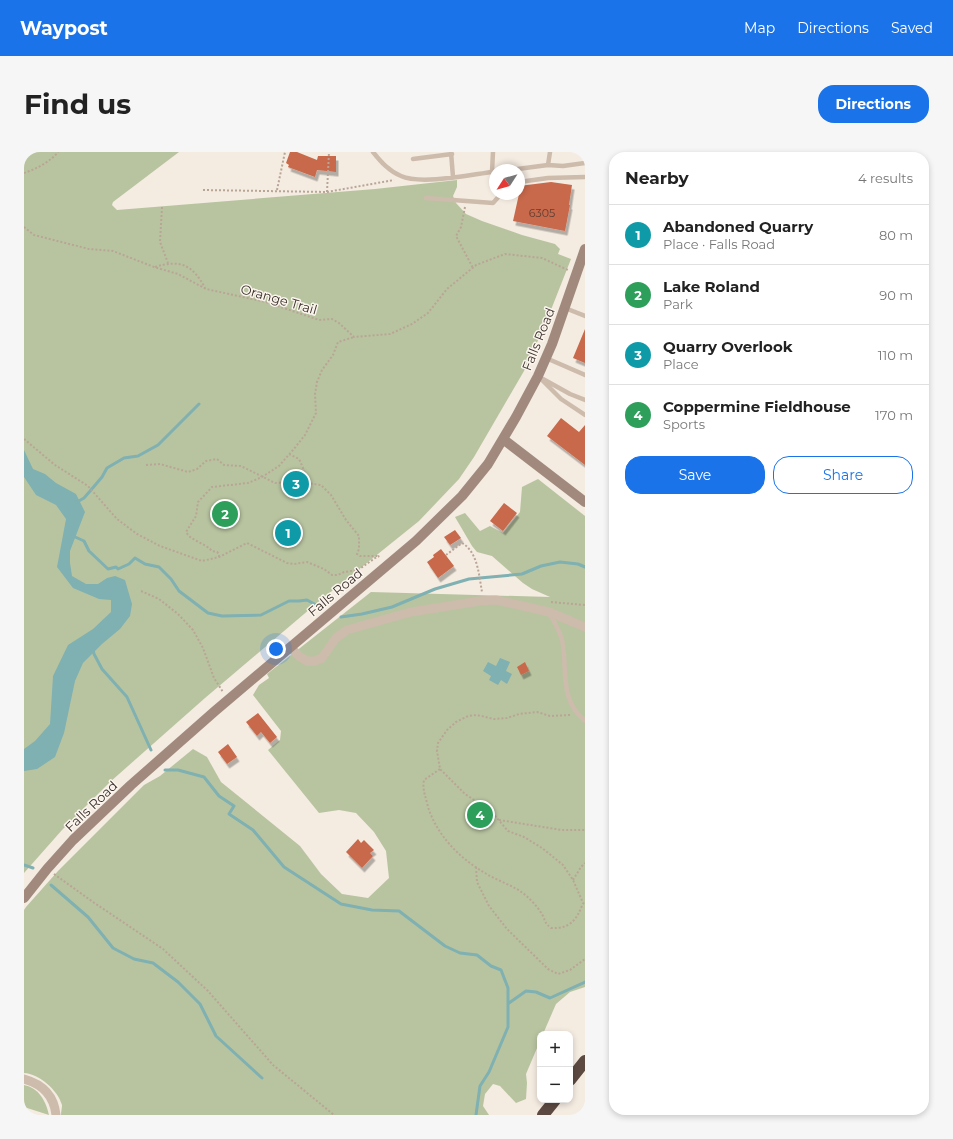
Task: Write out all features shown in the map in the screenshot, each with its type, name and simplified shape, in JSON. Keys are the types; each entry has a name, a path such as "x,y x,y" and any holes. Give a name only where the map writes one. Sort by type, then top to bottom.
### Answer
{"highway":[{"path":"573,1076 585,1061"},
{"path":"543,1115 553,1103"}],"main road":[{"name":"Falls Road","path":"24,898 47,869 93,820 228,699 424,534 478,478 503,439 538,376 546,358 585,249"},
{"path":"503,439 585,502"}],"street":[{"path":"290,647 300,657 307,661 315,661 322,658 336,638 347,630 411,612 496,600 549,612 585,627"},
{"path":"24,1079 33,1081 41,1086 50,1095 56,1115"}],"lane":[{"path":"373,152 387,167 402,177 422,180 489,173"},
{"path":"494,152 494,164"},
{"path":"548,166 550,152"},
{"path":"412,159 451,153 453,177"},
{"path":"525,168 585,164"},
{"path":"525,181 548,178 585,177"},
{"path":"426,198 493,203 496,200"},
{"path":"564,308 585,316"},
{"path":"546,358 585,375"},
{"path":"538,376 570,394 585,400"},
{"path":"538,376 561,399 585,415"},
{"path":"549,612 560,631 563,644 566,690 571,705 577,714 585,720"}],"path":[{"path":"24,173 53,158 58,152"},
{"path":"277,190 285,152"},
{"path":"327,192 329,152"},
{"path":"204,190 327,192 390,181 402,177"},
{"path":"466,201 461,227 456,236 473,268"},
{"path":"162,207 160,242 168,263"},
{"name":"Orange Trail","path":"24,227 34,235 88,249 113,251 154,268 178,274 206,289 266,302 319,320 332,319 339,323 354,337"},
{"path":"218,557 219,554 217,552 212,551 209,547 188,535 186,532 196,516 198,502 212,487 248,483 262,477 279,466 305,435 316,412 315,394 317,382 322,370 333,355 338,342 354,337 390,334 412,324 428,313 447,289 473,268 505,254 542,258 577,274"},
{"path":"154,268 168,263 188,266 200,279 206,289"},
{"path":"24,439 56,465 88,486 117,519 137,534 160,546 202,561 218,557 247,543 287,563 294,564 307,562 324,569 332,575 338,575 344,572 358,570 378,556"},
{"path":"289,454 299,459 304,470 306,483"},
{"path":"146,465 160,464 188,472 196,469 206,461 217,459 224,465 241,466 275,483 290,482 321,485 331,495 346,520 359,536 359,549 357,554 360,556 378,556 387,565"},
{"path":"446,555 462,543 468,547 473,554 480,583"},
{"path":"141,591 160,599 178,614 193,630 203,648 214,678 228,699"},
{"path":"550,602 585,605"},
{"path":"440,769 424,780 423,788 431,816 438,830 465,860 520,891 533,903 543,917 545,923 551,928 570,924 578,916 584,904 573,880 563,865 556,858 524,837 508,831 491,811 465,794 440,769 437,751 438,743 456,722 468,716 477,715 494,719 537,712 550,716 577,714"},
{"path":"499,820 508,820 562,830 585,830"},
{"path":"573,880 581,867 585,864"},
{"path":"476,867 477,882 489,906 507,929 548,968 558,974 570,970 585,959"},
{"path":"47,869 162,949 208,991 273,1065 334,1115"}],"green space":[{"path":"24,152 179,152 113,202 112,205 117,210 375,189 457,180 457,187 453,196 456,203 466,214 522,235 555,244 560,249 558,254 571,259 545,325 524,371 474,457 459,479 419,521 317,603 205,698 110,782 62,830 24,873"},
{"path":"538,479 585,516 585,987 570,992 556,1004 544,1031 537,1031 537,1048 526,1074 526,1099 516,1103 500,1086 493,1084 485,1094 483,1106 489,1115 61,1115 62,1105 60,1099 52,1089 36,1076 24,1073 24,910 26,907 58,871 144,785 160,776 193,749 207,757 221,782 300,846 321,874 342,894 368,898 389,878 386,851 374,832 356,813 339,810 319,813 268,750 280,740 281,731 253,695 259,685 269,678 267,674 371,592 550,597 523,583 492,556 477,552 455,517 465,513 480,531 490,526 503,533 520,512 522,487"},
{"path":"24,1085 38,1092 44,1100 49,1115 24,1107"}],"water":[{"path":"24,450 33,469 45,474 56,483 76,494 85,512 70,551 72,576 86,584 98,584 107,578 115,576 125,580 132,604 130,616 120,629 83,663 75,681 64,733 55,757 37,769 24,771 24,749 35,741 50,724 53,676 68,645 93,629 111,612 111,600 99,599 73,588 57,567 66,519 56,505 36,495 24,477"},
{"path":"500,658 510,662 506,671 512,674 507,684 501,680 498,685 489,680 491,676 483,671 488,662 496,666"}],"building":[{"path":"290,152 297,152 317,160 318,156 336,156 336,172 317,170 315,177 288,167 289,165 286,163"},
{"path":"551,182 572,185 565,231 513,221 518,200 525,200 525,185"},
{"path":"585,329 585,363 573,358"},
{"path":"561,418 579,432 585,425 585,465 547,436"},
{"path":"504,503 517,513 503,531 490,521"},
{"path":"455,530 461,538 450,545 444,537"},
{"path":"441,549 454,566 438,578 427,562"},
{"path":"525,662 529,671 521,675 517,667"},
{"path":"258,713 277,737 270,743 261,732 257,736 246,722"},
{"path":"228,744 237,757 227,764 218,752"},
{"path":"358,839 361,843 364,840 374,850 370,853 373,856 362,868 346,852"}],"waterway":[{"path":"77,502 84,498 102,477 107,468 124,458 138,456 158,445 199,404"},
{"path":"73,536 84,541 89,551 108,569 116,567 118,569 129,564 135,558 145,564 159,567 171,579 179,591 208,613 222,616 261,615 289,601 307,600 318,606"},
{"path":"341,617 392,607 435,589 469,579 522,574 541,566 560,562 578,564 585,567"},
{"path":"93,649 102,669 127,697 151,750"},
{"path":"165,770 178,770 204,777 219,796 234,806 229,814 253,830 284,867 341,904 372,910 399,911 445,946 460,953 477,955 491,966 501,970 508,988 508,1027 489,1072 480,1086 476,1115"},
{"path":"24,865 33,868"},
{"path":"51,885 88,917 113,948 134,959 153,963 178,982 200,1004 216,1036 262,1078"},
{"path":"509,1003 526,991 536,992 550,998 585,982"}],"place":[{"name":"Quarry Overlook","path":"296,484"},
{"name":"Lake Roland","path":"225,514"},
{"name":"Abandoned Quarry","path":"288,533"},
{"name":"Coppermine Fieldhouse","path":"480,815"}]}
